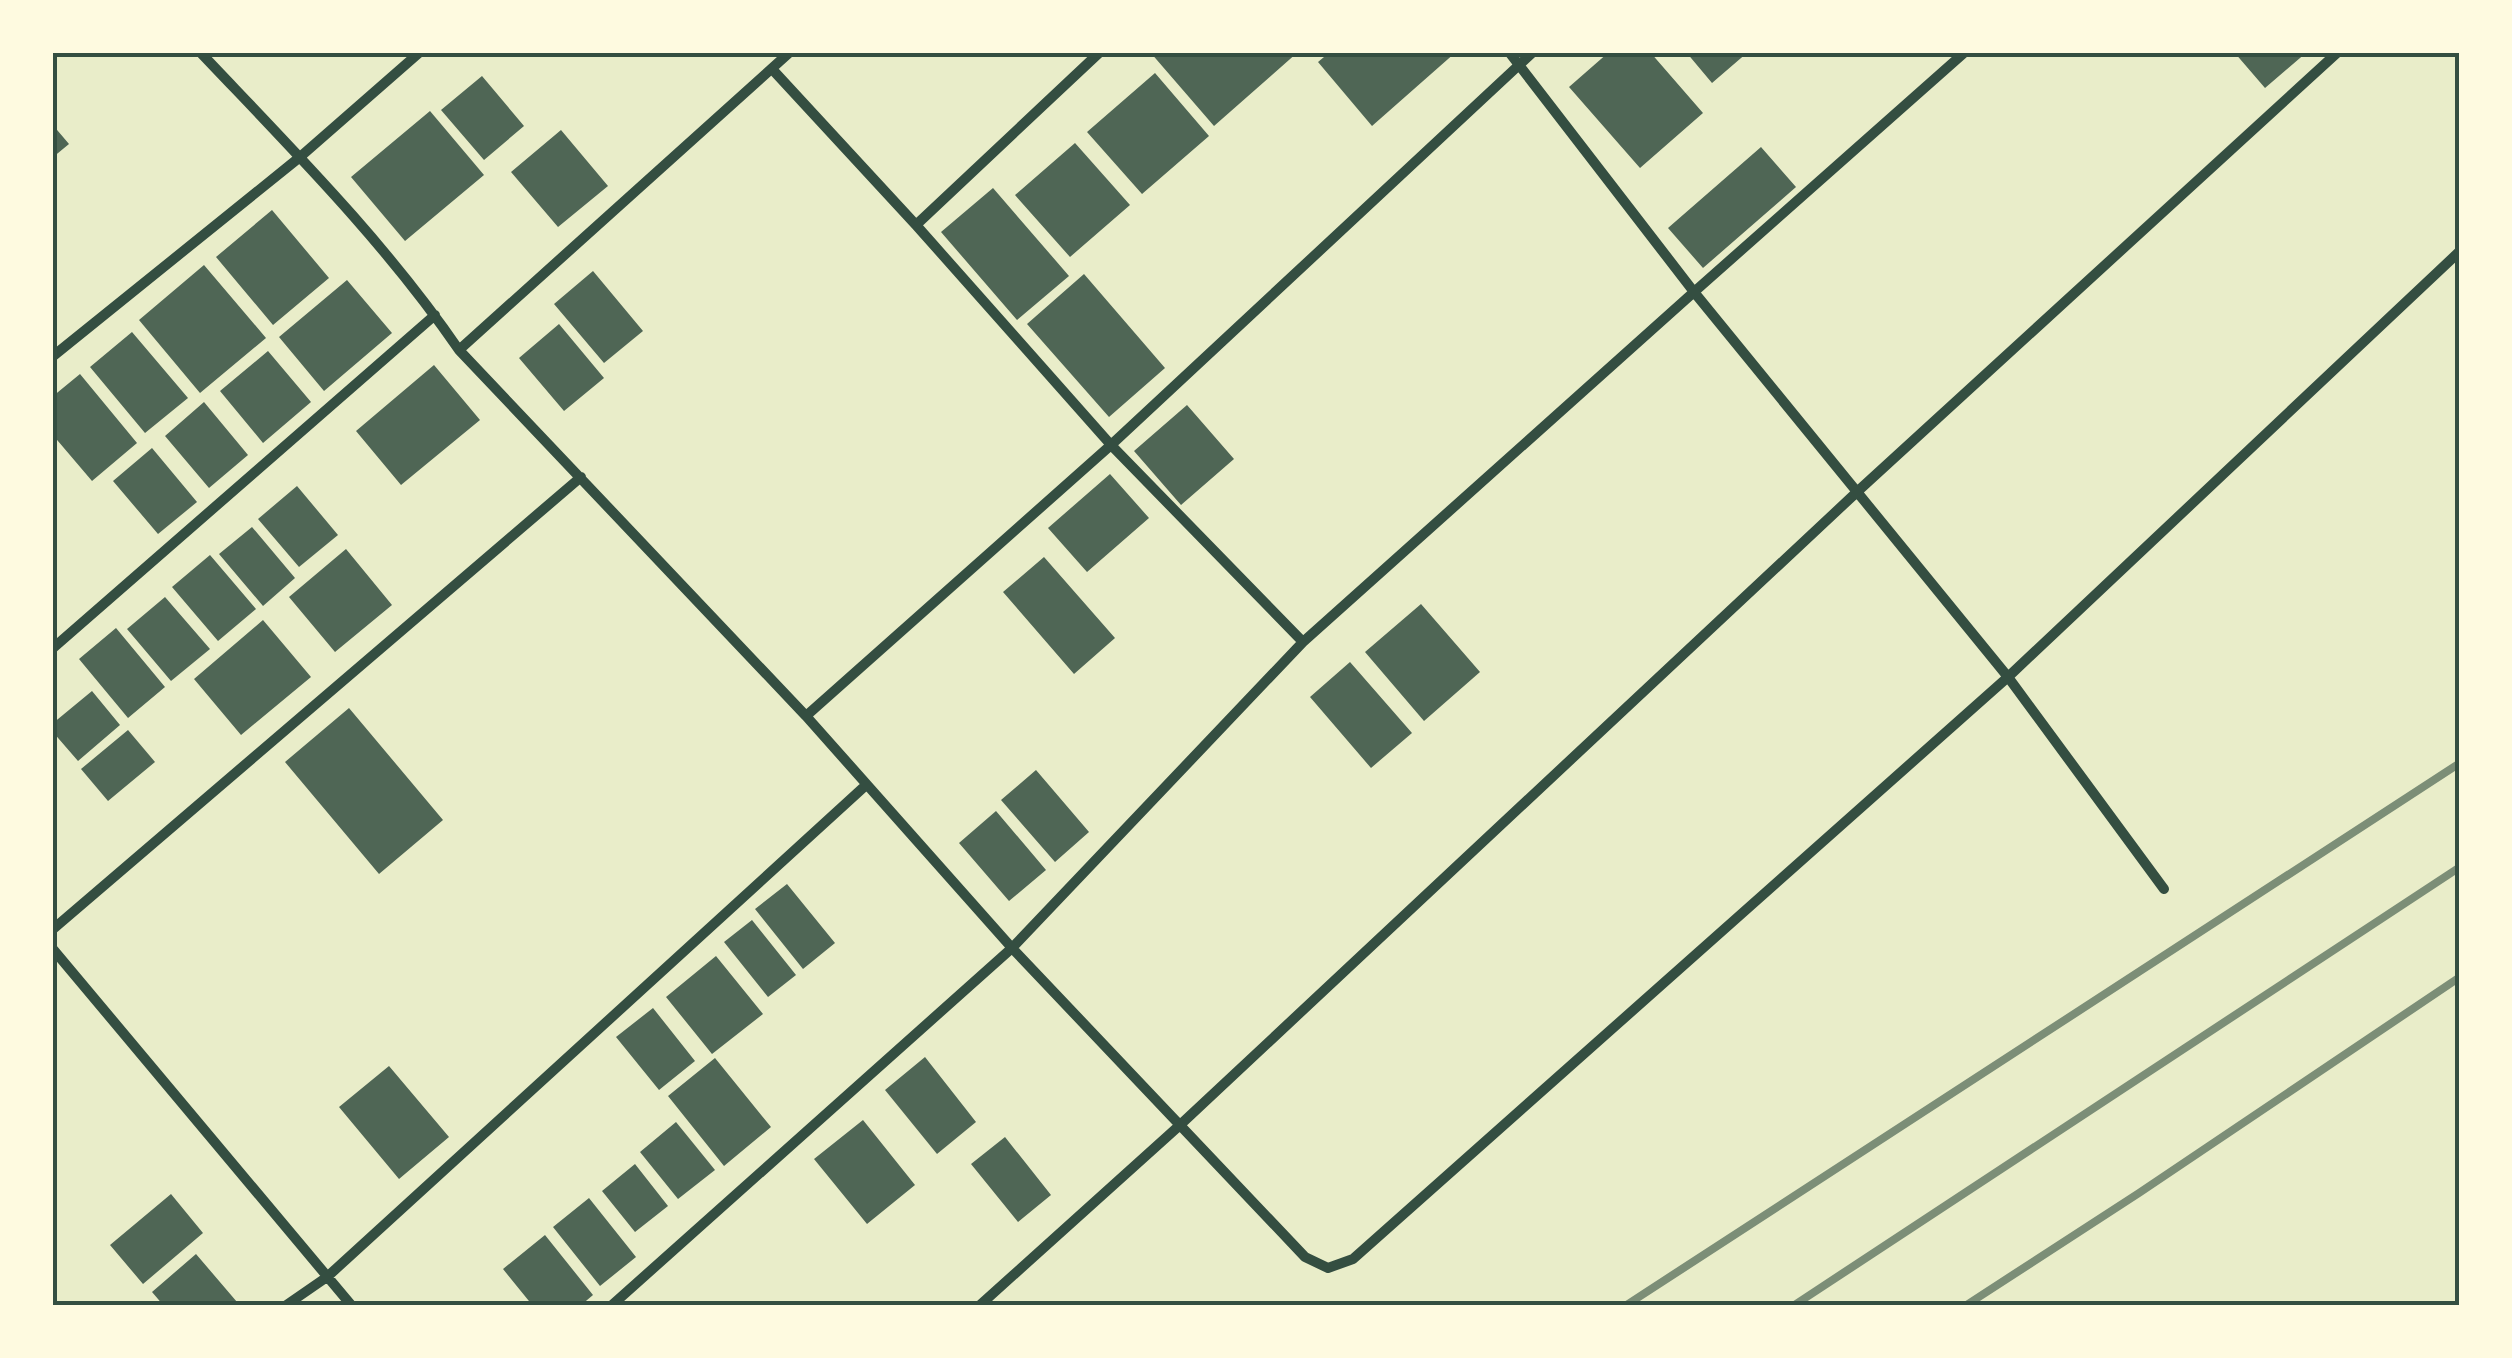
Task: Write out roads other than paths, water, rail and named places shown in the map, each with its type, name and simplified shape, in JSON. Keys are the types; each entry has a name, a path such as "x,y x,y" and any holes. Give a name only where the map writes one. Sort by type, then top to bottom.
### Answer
{"street":[{"path":"200,52 300,156 459,350 806,716 1012,948 1305,1258 1328,1268 1352,1259 2008,677 2460,251"},
{"path":"52,357 300,156 420,52"},
{"path":"459,350 790,52"},
{"path":"916,225 1100,52"},
{"path":"1509,52 1694,292 2008,677 2164,888"},
{"path":"806,716 1111,445 1532,52"},
{"path":"611,1306 1012,948 1303,642 1965,52"},
{"path":"979,1306 1180,1126 1858,491 2338,52"},
{"path":"772,69 1111,445 1303,642"},
{"path":"52,649 434,315"},
{"path":"52,930 581,477"},
{"path":"285,1306 327,1277 865,786"},
{"path":"52,948 352,1306"}],"railway":[{"path":"1625,1306 2460,763"},
{"path":"1793,1306 2460,867"},
{"path":"1965,1306 2460,977"}]}
